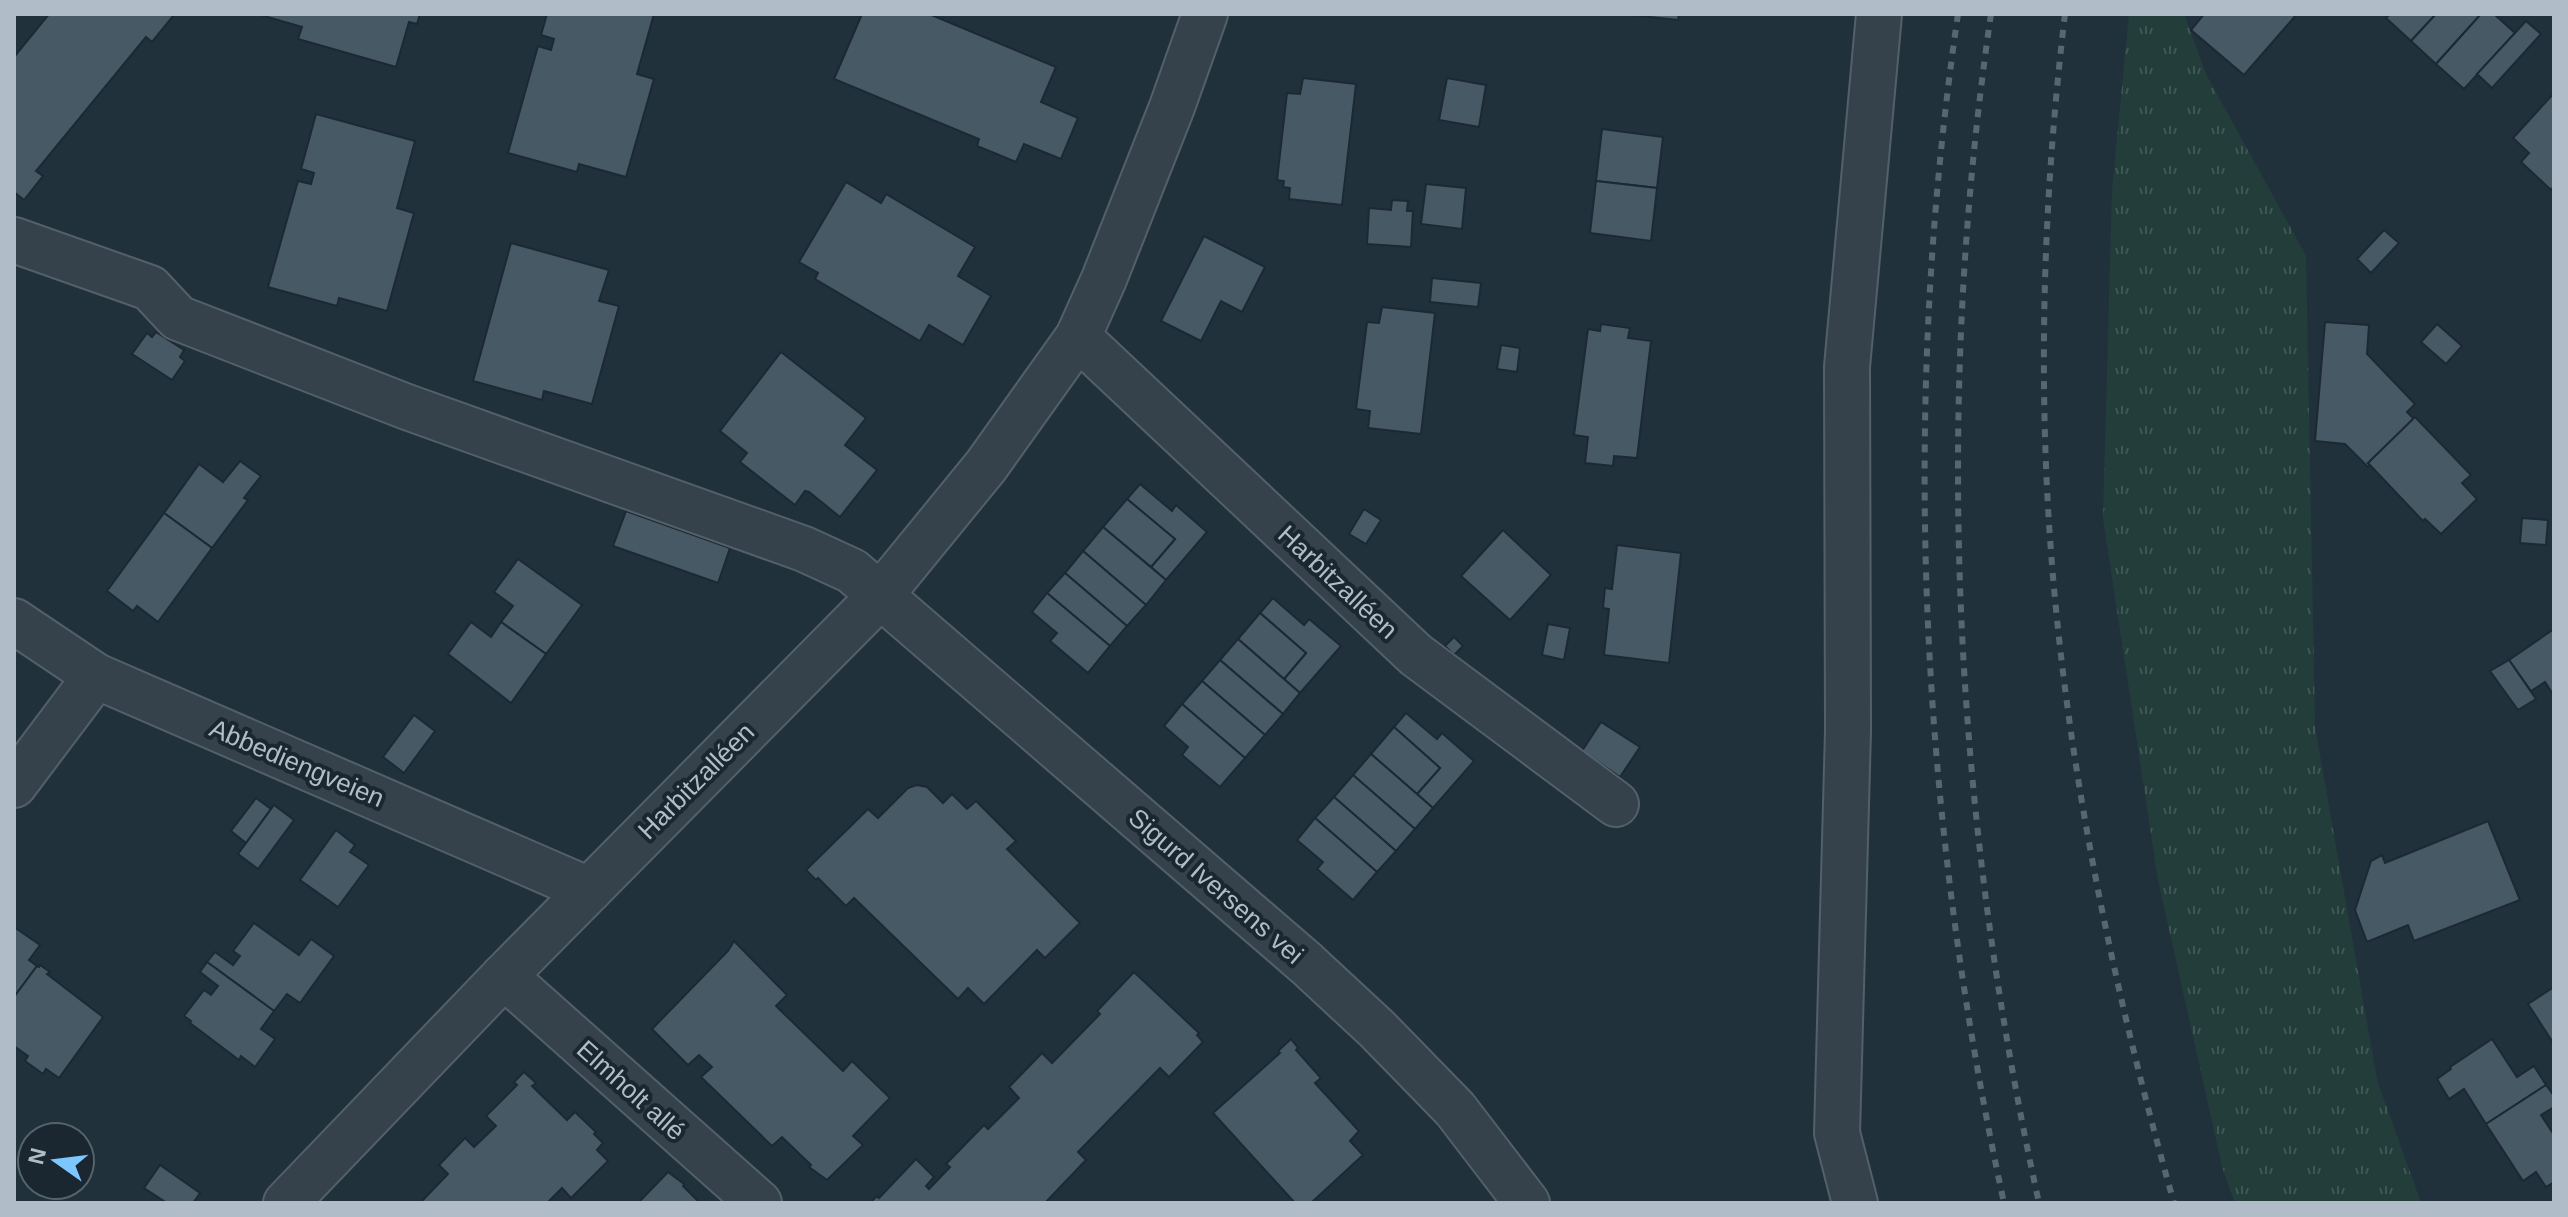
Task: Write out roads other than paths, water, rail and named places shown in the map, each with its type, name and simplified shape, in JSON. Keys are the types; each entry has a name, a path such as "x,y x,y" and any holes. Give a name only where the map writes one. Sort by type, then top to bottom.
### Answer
{"street":[{"name":"Harbitzalléen","path":"286,1203 504,976 879,597 986,466 1078,337 1155,150 1205,14"},
{"path":"1855,1203 1837,1133 1848,731 1847,367 1879,14"},
{"name":"Sigurd Iversens vei","path":"14,240 150,288 178,318 407,407 804,549 852,571 1319,975 1377,1029 1455,1109 1526,1203"},
{"name":"Harbitzalléen","path":"1078,337 1416,655 1616,804"},
{"name":"Abbediengveien","path":"14,621 96,676 589,890"},
{"path":"14,785 96,676"},
{"name":"Elmholt allé","path":"504,976 759,1203"}],"railway":[{"path":"1958,14 1940,163 1929,312 1925,461 1927,610 1937,760 1953,908 1975,1056 2004,1203"},
{"path":"1991,14 1973,163 1962,312 1958,461 1961,610 1971,760 1987,908 2010,1056 2039,1203"},
{"path":"2065,14 2049,183 2045,296 2044,409 2052,559 2061,653 2088,838 2127,1022 2174,1203"}]}
